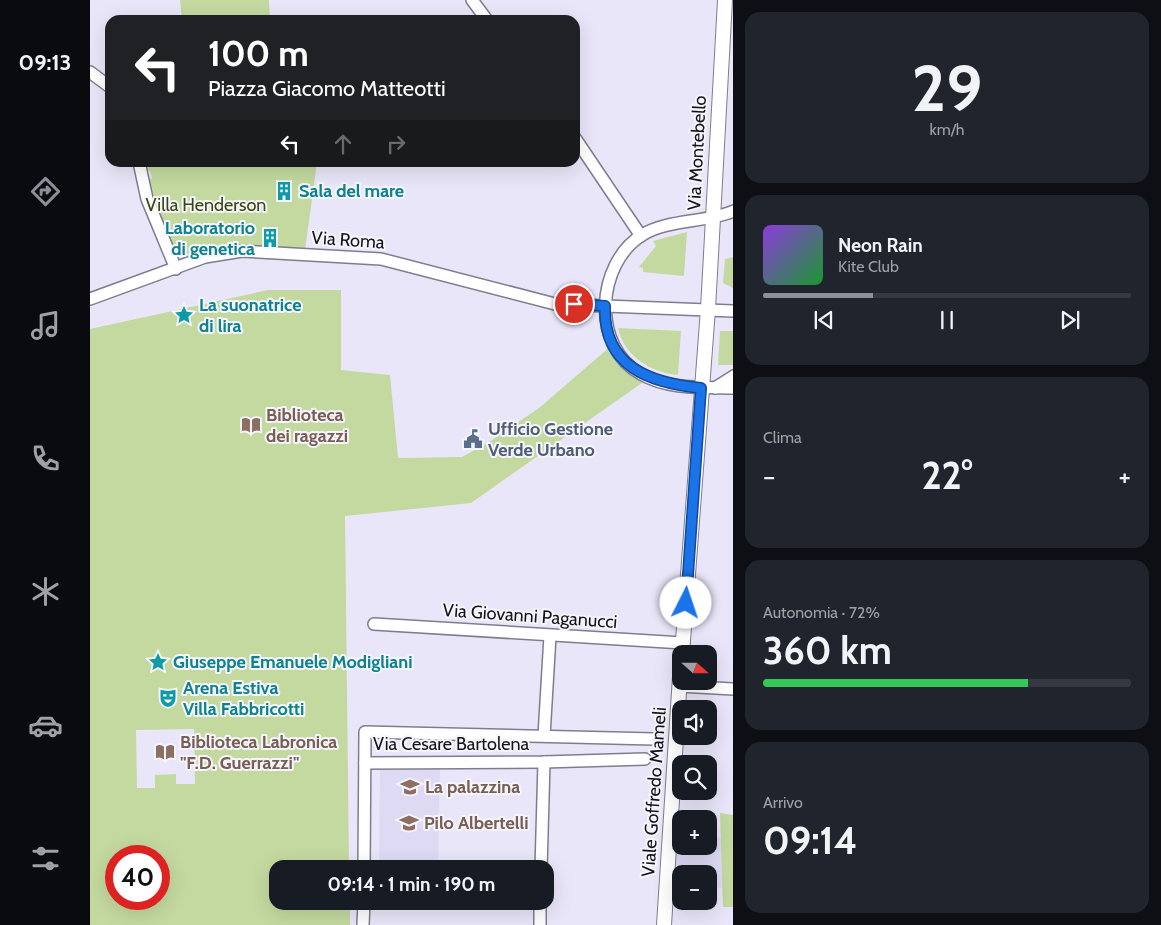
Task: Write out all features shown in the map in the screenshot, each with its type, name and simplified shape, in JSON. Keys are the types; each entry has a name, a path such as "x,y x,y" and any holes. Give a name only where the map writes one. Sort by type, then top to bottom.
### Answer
{"street":[{"path":"472,0 483,15"},
{"name":"Via Montebello","path":"708,309 724,0"},
{"path":"90,72 105,83"},
{"path":"580,145 641,236"},
{"path":"140,167 147,199 176,268"},
{"path":"733,211 661,228 641,236 628,247 618,260 610,282 605,306 606,325 612,345 639,374 661,382 708,388 733,388"},
{"name":"Via Roma","path":"90,299 205,257 242,251 381,259 545,302 733,310"},
{"path":"682,645 708,388 708,309"},
{"path":"708,388 733,376"},
{"name":"Via Giovanni Paganucci","path":"374,624 550,636 672,647"},
{"path":"544,736 550,636"},
{"path":"718,688 733,689"},
{"name":"Viale Goffredo Mameli","path":"664,925 679,690"},
{"name":"Via Cesare Bartolena","path":"645,759 544,762 365,762 365,732 654,739"},
{"path":"364,860 365,762"},
{"path":"541,860 544,762"},
{"path":"363,925 364,910"},
{"path":"540,910 540,925"}],"shaded area":[{"name":"Pilo Albertelli","path":"380,769 440,769 438,860 379,860"},
{"path":"717,838 721,838 721,844 728,845 724,888 717,888 717,865 675,865 676,855 717,855"}],"green space":[{"path":"180,0 269,0 270,15 182,15"},
{"name":"Villa Henderson","path":"143,167 316,167 305,250 240,246 209,249 176,257 149,185 149,180 152,178 150,171 143,170"},
{"path":"687,232 684,276 643,272 643,268 639,267 656,246 653,241"},
{"path":"733,257 733,288 723,283 725,259"},
{"path":"268,290 341,290 341,370 390,375 398,458 462,457 489,442 539,408 612,345 649,378 471,503 345,516 349,860 269,860 269,910 350,910 350,925 90,925 90,329","holes":["194,729 195,784 176,784 176,774 155,775 155,788 137,788 136,730"]},
{"path":"618,328 681,331 678,375 658,371 640,361 626,347"},
{"path":"720,331 733,331 733,365 718,365"},
{"path":"720,813 733,815 733,907 723,907"}],"place":[{"name":"Sala del mare","path":"284,191"},
{"name":"Laboratorio di genetica","path":"270,238"},
{"name":"La suonatrice di lira","path":"184,315"},
{"name":"Biblioteca dei ragazzi","path":"251,425"},
{"name":"Ufficio Gestione Verde Urbano","path":"473,439"},
{"name":"Giuseppe Emanuele Modigliani","path":"158,662"},
{"name":"Arena Estiva Villa Fabbricotti","path":"168,698"},
{"name":"Biblioteca Labronica \"F.D. Guerrazzi\"","path":"165,752"},
{"name":"La palazzina","path":"410,787"},
{"name":"Pilo Albertelli","path":"409,823"}],"route":[{"path":"574,304 605,306 606,325 612,345 639,374 675,386 701,388 686,603"}]}
